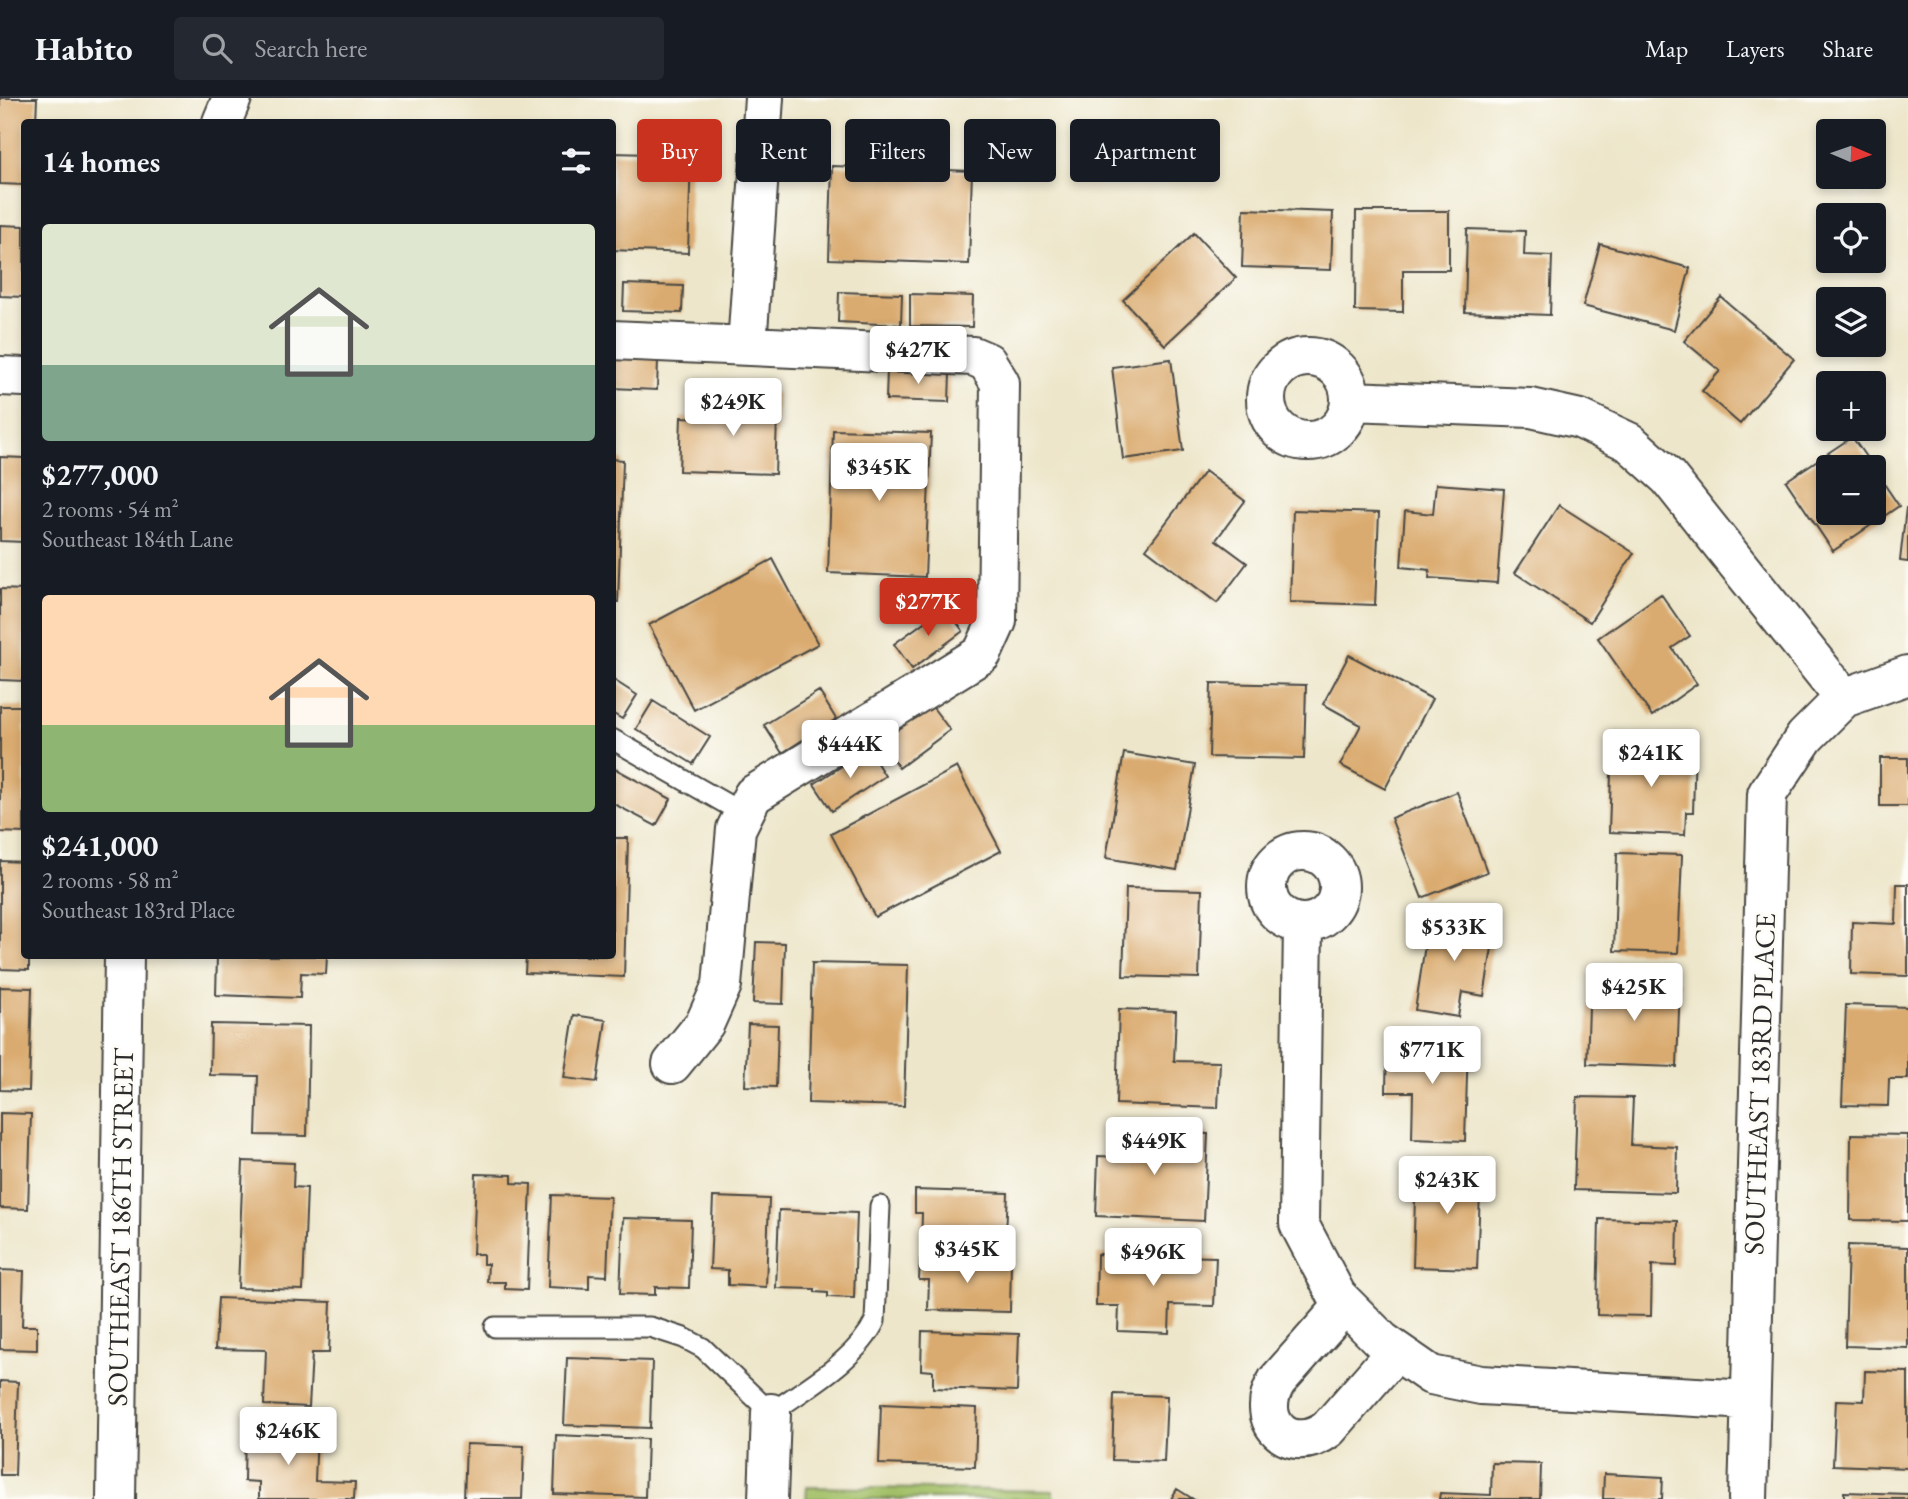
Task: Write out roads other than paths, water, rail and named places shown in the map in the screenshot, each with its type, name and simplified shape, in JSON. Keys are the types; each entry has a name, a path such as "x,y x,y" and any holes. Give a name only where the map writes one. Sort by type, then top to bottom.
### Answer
{"street":[{"path":"223,119 232,98"},
{"path":"747,346 764,98"},
{"path":"616,340 973,356 987,362 1000,383 997,621 982,654 753,795 736,829 722,985 705,1023 672,1064"},
{"path":"0,376 21,377"},
{"path":"1350,401 1531,408 1580,418 1629,442 1668,477 1844,698 1908,675"},
{"name":"SOUTHEAST 183RD PLACE","path":"1748,1499 1767,794 1805,737 1844,698"},
{"path":"1303,923 1299,1224 1337,1296 1389,1346 1431,1375 1481,1385 1750,1400"},
{"name":"SOUTHEAST 186TH STREET","path":"116,1499 124,959"},
{"path":"1345,1304 1277,1381 1270,1393 1267,1407 1270,1420 1278,1431 1290,1439 1304,1441 1317,1438 1328,1429 1389,1346"},
{"path":"768,1499 771,1413"}],"lane":[{"path":"616,741 744,814"},
{"path":"495,1326 650,1327 684,1338 703,1348 771,1413 854,1352 868,1337 876,1321 880,1206"}]}
